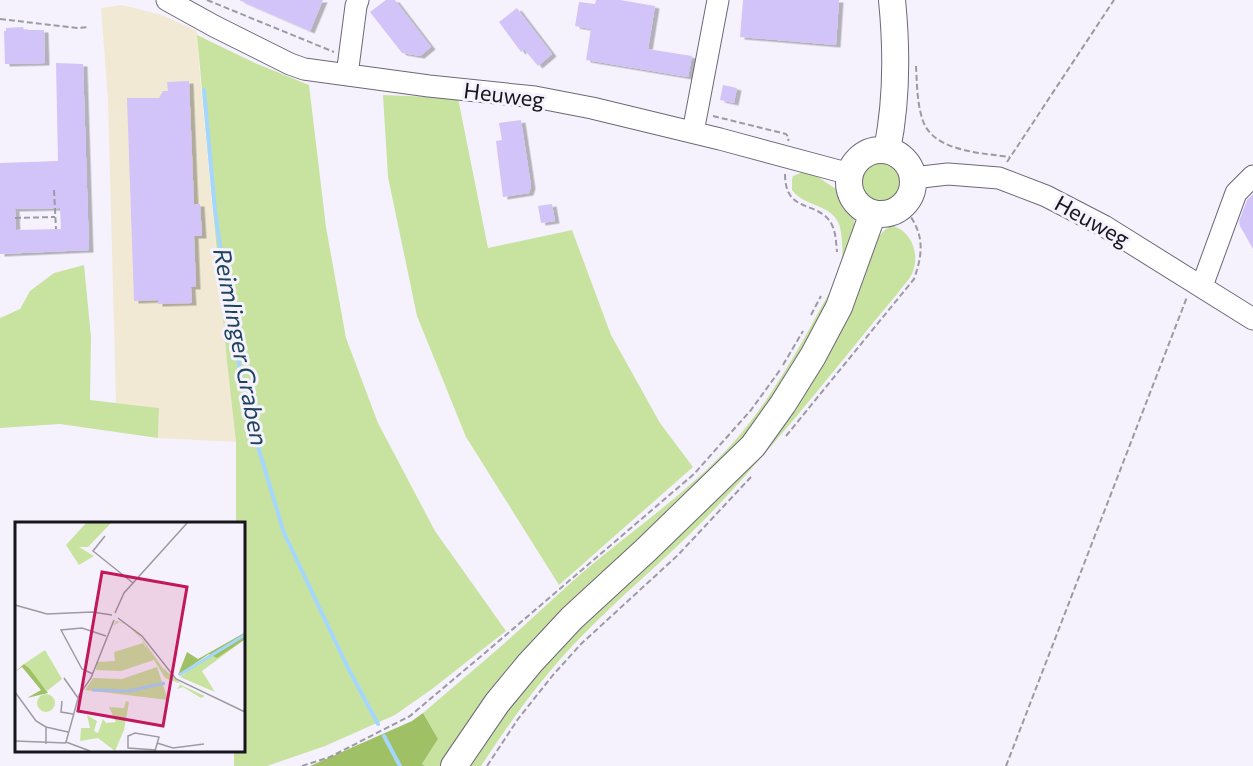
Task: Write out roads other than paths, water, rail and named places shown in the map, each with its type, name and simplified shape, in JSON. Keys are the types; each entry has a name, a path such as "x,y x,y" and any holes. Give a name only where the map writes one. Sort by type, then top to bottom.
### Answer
{"main road":[{"path":"887,150 893,121 895,82 895,29 892,0"},
{"path":"877,150 887,150 905,160 913,178 913,188 903,206 889,213 873,213 864,209 851,194 850,174 860,158 877,150"},
{"path":"454,766 497,703 550,640 753,446 813,356 839,307 873,213"}],"street":[{"name":"Heuweg","path":"167,0 214,26 304,69 535,98 592,108 850,174"},
{"path":"347,75 358,0"},
{"path":"693,132 718,0"},
{"name":"Heuweg","path":"913,178 948,174 999,178 1047,196 1104,226 1253,319"},
{"path":"1198,284 1236,193 1253,176"}],"waterway":[{"name":"Reimlinger Graben","path":"204,90 215,210 229,311 249,417 284,533 347,666 378,724"},
{"name":"Reimlinger Graben","path":"384,736 400,766"}]}
